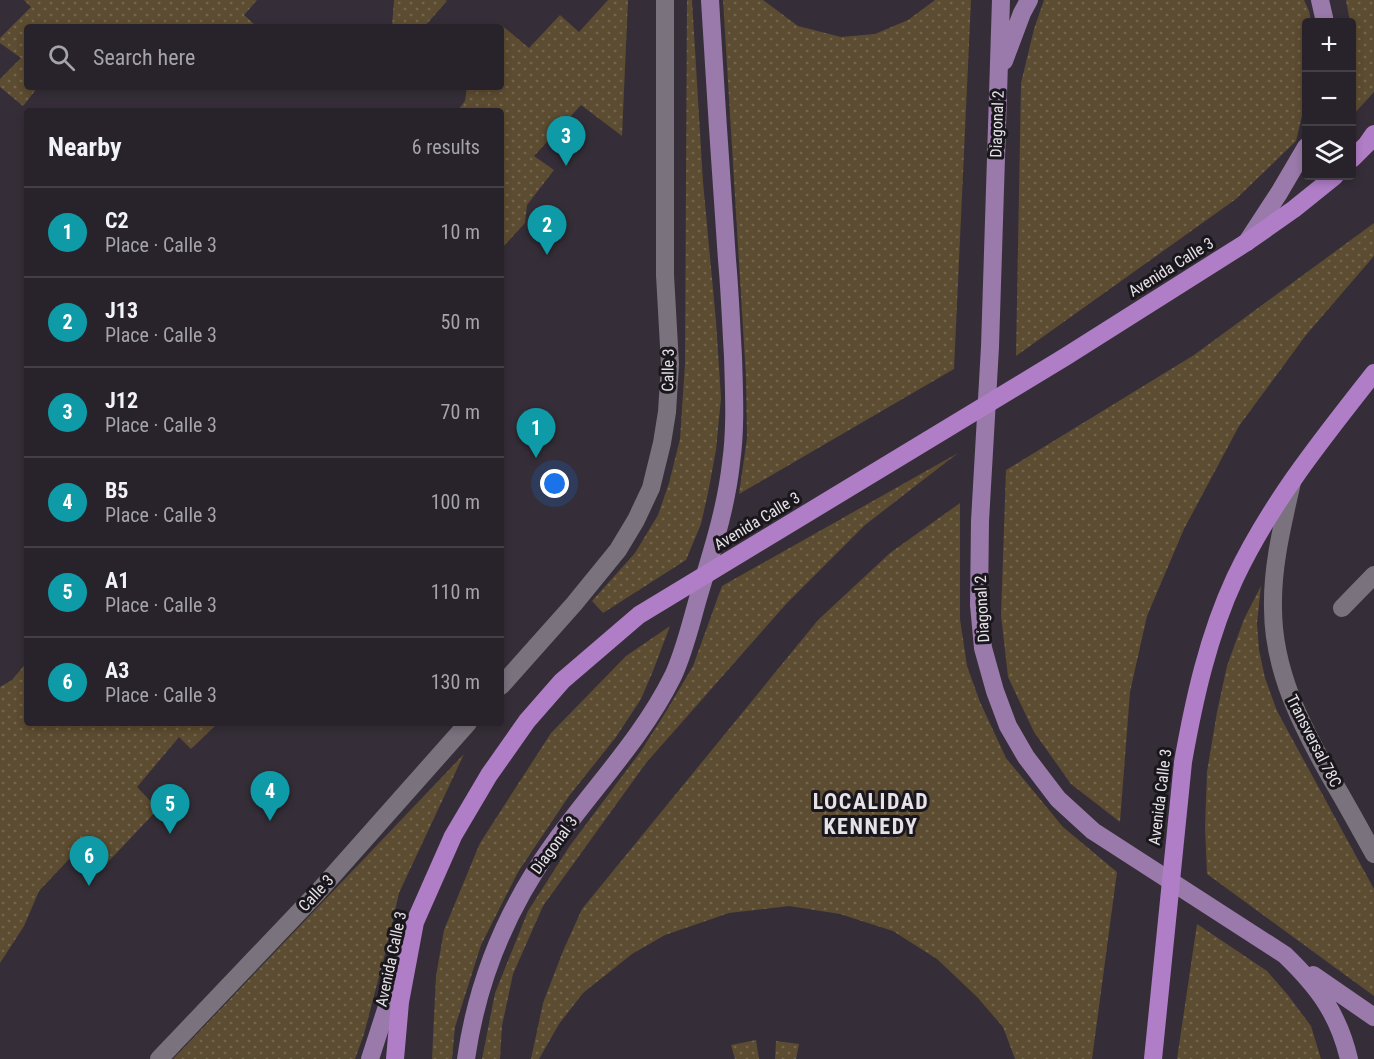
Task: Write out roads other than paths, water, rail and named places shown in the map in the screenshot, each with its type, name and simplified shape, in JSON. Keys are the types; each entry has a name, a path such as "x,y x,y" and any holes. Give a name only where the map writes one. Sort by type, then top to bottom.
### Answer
{"highway":[{"path":"1356,155 1374,134"},
{"name":"Avenida Calle 3","path":"395,1059 400,1002 415,922 453,836 489,775 527,721 562,681 639,615 1055,363 1247,242 1330,180"},
{"name":"Avenida Calle 3","path":"1154,1059 1182,762 1191,716 1216,625 1235,578 1264,524 1317,444 1374,373"}],"main road":[{"name":"Diagonal 3","path":"466,1059 476,1008 490,963 505,924 523,890 552,845 633,742 659,704 675,672 721,521 731,463 735,400 710,0"},
{"name":"Diagonal 2","path":"1001,0 979,605 983,648 994,691 1008,726 1026,758 1058,799 1093,831 1285,956 1321,993 1335,1016 1349,1059"},
{"path":"999,74 1029,0"},
{"path":"1320,0 1323,18"},
{"path":"1247,242 1302,154"},
{"path":"370,1059 415,922"},
{"path":"1285,956 1374,1017"}],"street":[{"name":"Calle 3","path":"504,683 574,604 618,550 651,488 662,443 667,412 670,364 665,275 665,0"},
{"name":"Transversal 78C","path":"1293,479 1275,570 1273,598 1275,639 1283,675 1294,707 1309,739 1374,854"},
{"path":"1342,608 1374,575"},
{"name":"Calle 3","path":"159,1059 318,892 465,726"}],"place":[{"name":"J12","path":"566,166"},
{"name":"J13","path":"547,255"},
{"name":"C2","path":"536,458"},
{"name":"B5","path":"270,821"},
{"name":"A1","path":"170,834"},
{"name":"A3","path":"89,886"}],"district":[{"name":"LOCALIDAD KENNEDY","path":"871,814"}]}
